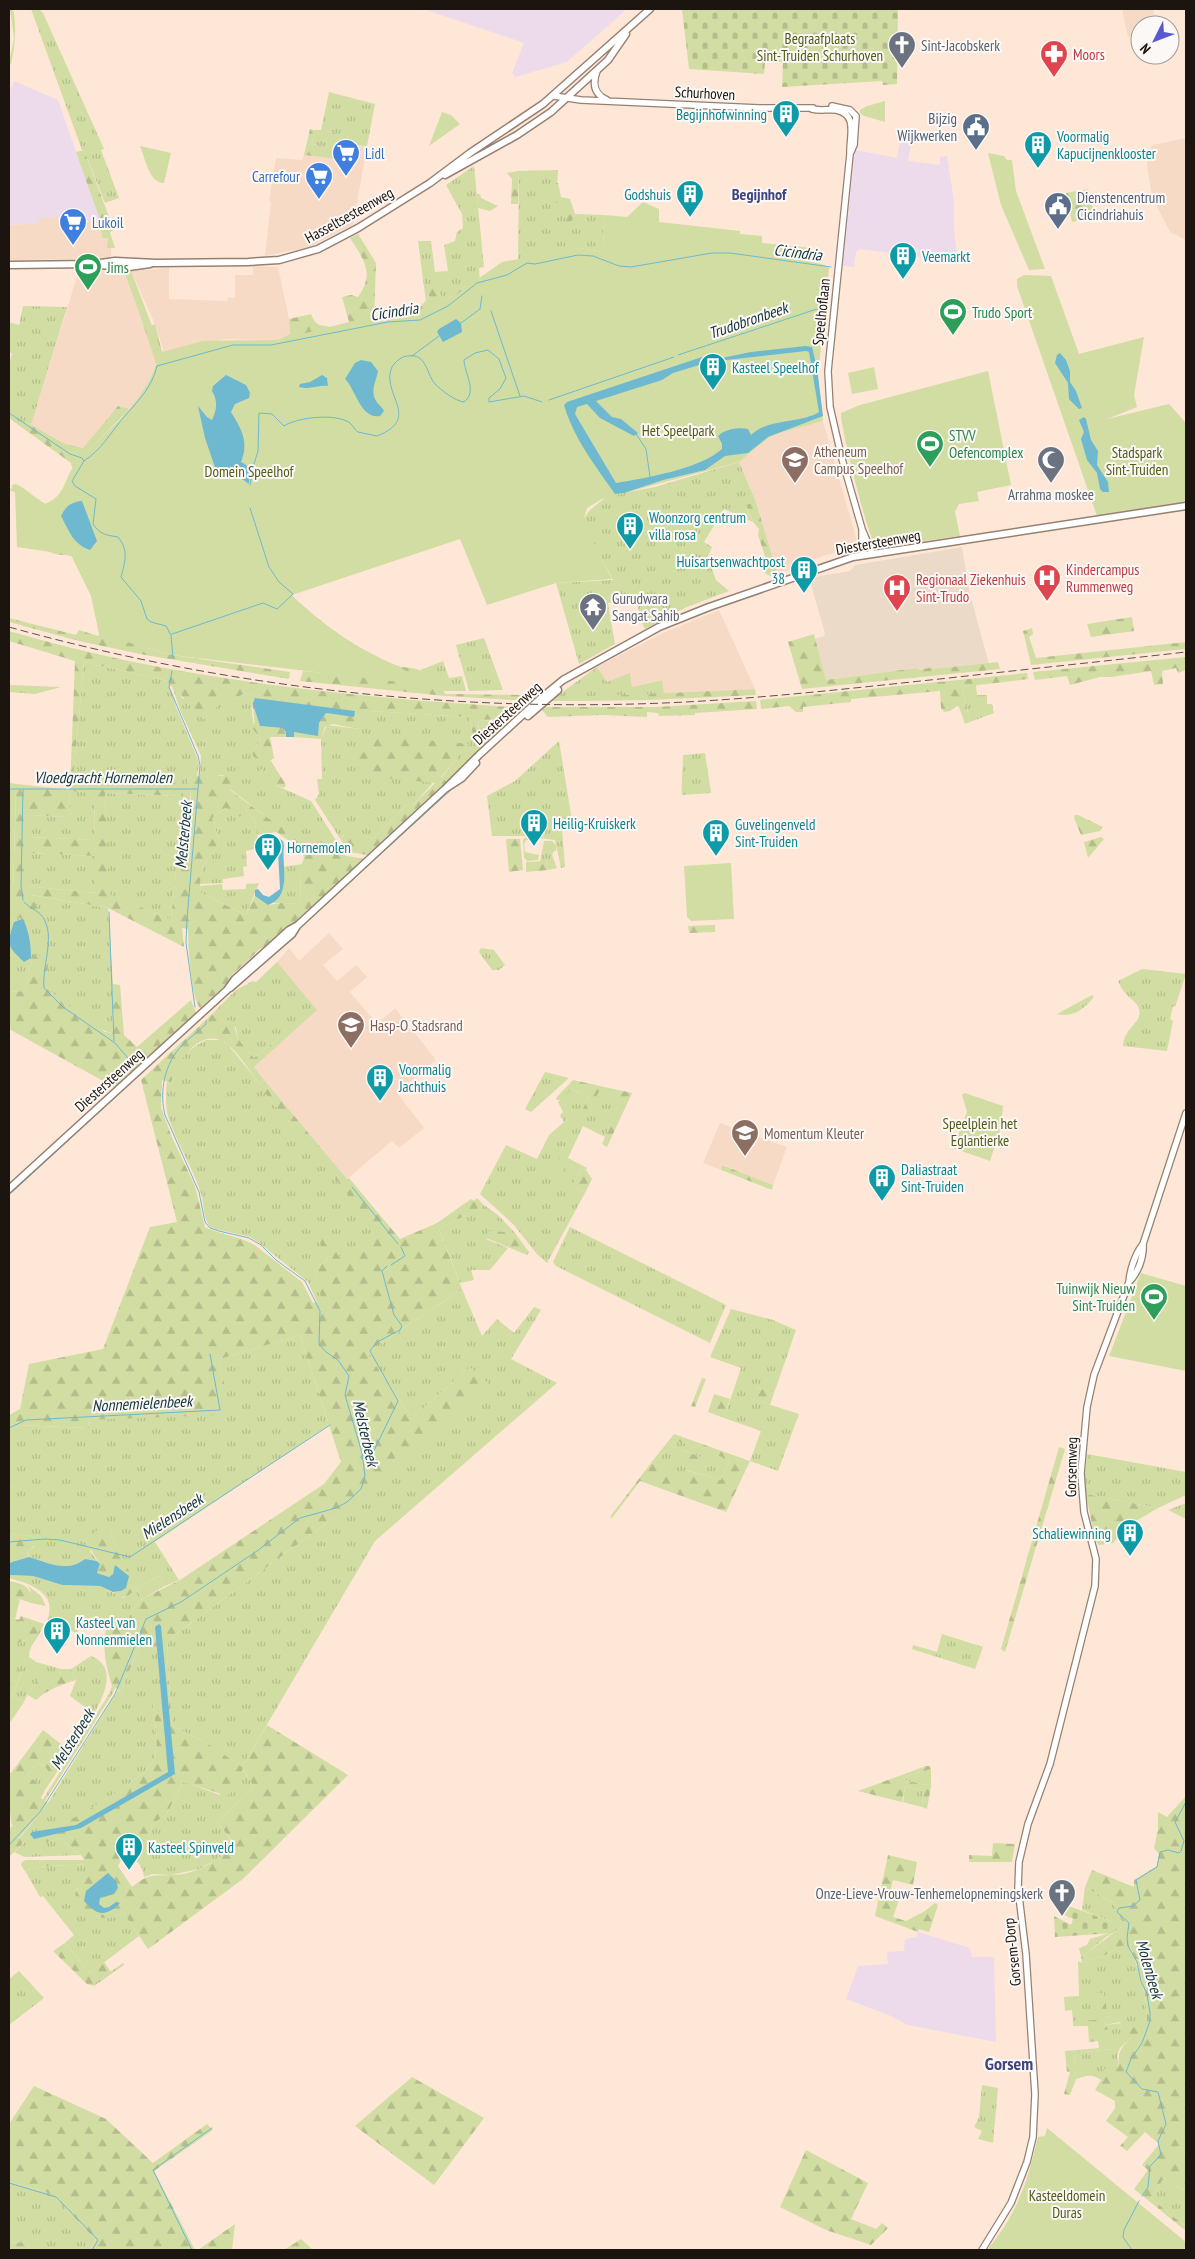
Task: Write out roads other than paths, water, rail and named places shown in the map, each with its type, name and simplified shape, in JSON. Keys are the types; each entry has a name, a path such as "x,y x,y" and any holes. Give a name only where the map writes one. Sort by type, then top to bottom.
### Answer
{"main road":[{"name":"Hasseltsesteenweg","path":"9,265 93,264 136,260 156,263 264,262 304,254 342,237 430,182 554,96 650,9"},
{"name":"Hasseltsesteenweg","path":"430,182 530,127 551,112 597,70 613,54 626,34 654,9"},
{"name":"Diestersteenweg","path":"9,1189 227,990 235,979 288,930 298,925 445,789 458,774 541,698 564,680 676,619 822,566 862,555 1186,506"}],"street":[{"path":"597,70 594,81 595,89 598,95 609,101"},
{"name":"Schurhoven","path":"554,96 609,101 835,110 851,114"},
{"name":"Speelhoflaan","path":"851,114 850,154 828,371 830,406 842,459 862,529 872,554"},
{"name":"Speelhoflaan","path":"862,529 862,555"},
{"name":"Gorsemweg","path":"1096,1559 1084,1512 1081,1473 1088,1399 1094,1375 1129,1282 1134,1277 1144,1251 1143,1244 1186,1113"},
{"name":"Gorsem-Dorp","path":"982,2250 1012,2203 1027,2162 1033,2137 1035,2094 1026,1954 1018,1888 1019,1862 1028,1824 1050,1764 1093,1597 1097,1576 1096,1559"}],"water":[{"path":"456,319 461,323 462,332 443,342 437,332"},
{"path":"812,347 817,368 823,416 768,437 748,453 725,456 705,470 615,494 579,440 564,405 567,402 711,354 722,358 751,352","holes":["809,352 819,412 811,416 766,426 751,435 748,429 744,428 736,428 724,432 718,436 722,449 700,462 672,472 616,483 575,414 577,407 587,404 600,418 634,436 638,433 621,419 612,417 596,401 662,380 673,373 709,362"]},
{"path":"1060,353 1066,360 1070,371 1070,382 1076,391 1082,408 1079,409 1069,399 1068,383 1055,363 1057,355"},
{"path":"361,360 371,362 378,371 374,386 374,397 384,411 380,416 373,416 363,408 345,379 355,363"},
{"path":"226,375 246,385 250,393 249,398 235,404 231,412 243,436 244,448 241,462 249,468 249,484 242,479 232,476 221,477 217,473 205,438 198,406 212,420 216,405 212,391 213,386"},
{"path":"322,375 327,378 328,386 299,387 300,384 310,382"},
{"path":"1084,417 1091,440 1098,451 1097,465 1108,482 1109,492 1103,492 1100,489 1097,473 1087,460 1081,439 1084,432 1079,420"},
{"path":"82,501 97,541 90,550 75,541 61,516 69,505"},
{"path":"255,698 355,711 354,717 326,713 319,723 318,736 294,732 294,737 286,737 286,732 282,728 260,726 253,704"},
{"path":"278,838 283,841 284,846 283,887 281,895 276,901 268,905 255,896 255,890 258,889 263,895 269,897 280,889 278,852 272,847 271,843 272,839"},
{"path":"23,919 28,933 31,953 31,958 24,962 11,948 9,940 14,922"},
{"path":"29,1557 58,1566 71,1565 85,1559 97,1561 100,1564 97,1573 109,1577 113,1574 115,1565 129,1576 126,1588 113,1592 100,1586 62,1585 33,1576 9,1575 9,1563"},
{"path":"159,1624 161,1626 175,1774 81,1828 34,1839 30,1834 32,1832 76,1825 168,1772 155,1627"},
{"path":"108,1873 116,1881 118,1888 114,1894 100,1898 99,1904 104,1908 116,1902 120,1903 110,1911 101,1913 84,1901 86,1891"}],"waterway":[{"name":"Cicindria","path":"84,461 100,447 143,394 152,381 157,366 233,345 271,345 388,322 420,320 448,306 477,283 507,275 527,263 535,264 578,255 593,256 619,266 631,267 712,253 730,253 831,267"},
{"path":"461,323 480,309 482,296"},
{"name":"Trudobronbeek","path":"678,355 826,306"},
{"path":"491,311 520,396"},
{"path":"412,356 439,336"},
{"name":"Trudobronbeek","path":"250,485 258,451 259,413 272,414 284,426 307,418 336,418 350,423 358,432 377,436 390,429 397,421 399,413 390,377 392,367 403,357 411,356 421,359 435,384 452,397 464,402 470,393 464,360 475,353 488,350 499,359 506,378 500,389 489,398 489,402 524,396 542,402"},
{"name":"Trudobronbeek","path":"549,400 674,357"},
{"name":"Melsterbeek","path":"9,413 70,454 82,458 84,461 72,481 75,486 96,499 93,524 103,534 118,537 124,547 125,556 121,577 141,601 147,619 166,626 171,635 173,658"},
{"path":"636,434 646,449 650,477"},
{"name":"Trudobronbeek","path":"172,634 263,603 277,609 293,594 279,582 269,567 250,508"},
{"name":"Melsterbeek","path":"172,671 169,687 200,765 186,943 195,1007"},
{"name":"Vloedgracht Hornemolen","path":"9,789 197,789"},
{"path":"374,860 452,789"},
{"path":"23,790 21,885 23,900"},
{"path":"321,909 373,861"},
{"path":"24,902 41,915 47,928 48,945 44,988 63,1007 115,1043 133,1064"},
{"path":"109,912 114,1041"},
{"path":"230,993 234,989"},
{"path":"212,1009 226,996"},
{"name":"Mielensbeek","path":"9,1845 40,1812 115,1694 146,1619 181,1602 257,1551 300,1518 336,1508 347,1502 361,1489 365,1476 362,1453 345,1395 349,1376 338,1360 326,1352 319,1344 320,1311 305,1281 276,1260 261,1245 249,1238 210,1228 205,1222 199,1192 165,1115 163,1092 165,1076 171,1061 178,1050 206,1024 206,1021"},
{"path":"9,1195 196,1023"},
{"name":"Mielensbeek","path":"352,1187 398,1244"},
{"name":"Mielensbeek","path":"391,1265 405,1256 401,1247"},
{"name":"Mielensbeek","path":"367,1465 398,1401 370,1351 377,1342 400,1330 402,1326 394,1315 382,1271 387,1266"},
{"name":"Nonnemielenbeek","path":"9,1428 26,1420 220,1410 210,1354"},
{"name":"Mielensbeek","path":"9,1542 45,1539 60,1540 130,1557 330,1425"},
{"name":"Molenbeek","path":"1142,2196 1148,2187 1150,2166 1161,2155 1158,2141 1166,2124 1158,2092 1142,2089 1126,2072 1131,2059 1142,2043 1150,2021 1150,2013 1147,1994 1141,1981 1137,1962 1128,1946 1129,1923 1117,1912 1119,1908 1133,1906 1140,1900 1136,1880 1157,1867 1160,1852 1168,1850 1179,1853 1181,1851 1184,1841 1175,1822 1186,1802"},
{"path":"192,2250 153,2170 212,2128"},
{"path":"9,2183 56,2197 98,2240 92,2250"},
{"name":"Molenbeek","path":"1132,2250 1123,2237 1124,2230 1139,2201"}],"railway":[{"path":"9,627 89,648 251,679 416,698 581,705 664,703 806,693 1186,652"}],"place":[{"name":"Sint-Jacobskerk","path":"902,69"},
{"name":"Moors","path":"1054,78"},
{"name":"Begijnhofwinning","path":"786,138"},
{"name":"Bijzig Wijkwerken","path":"976,151"},
{"name":"Voormalig Kapucijnenklooster","path":"1038,169"},
{"name":"Lidl","path":"346,177"},
{"name":"Carrefour","path":"319,200"},
{"name":"Godshuis","path":"690,218"},
{"name":"Dienstencentrum Cicindriahuis","path":"1058,230"},
{"name":"Lukoil","path":"73,246"},
{"name":"Veemarkt","path":"903,280"},
{"name":"Jims","path":"88,291"},
{"name":"Trudo Sport","path":"953,336"},
{"name":"Kasteel Speelhof","path":"713,391"},
{"name":"STVV Oefencomplex","path":"930,468"},
{"name":"Atheneum Campus Speelhof","path":"795,484"},
{"name":"Arrahma moskee","path":"1051,484"},
{"name":"Woonzorg centrum villa rosa","path":"630,550"},
{"name":"Huisartsenwachtpost 38","path":"804,594"},
{"name":"Kindercampus Rummenweg","path":"1047,602"},
{"name":"Regionaal Ziekenhuis Sint-Trudo","path":"897,612"},
{"name":"Gurudwara Sangat Sahib","path":"593,631"},
{"name":"Heilig-Kruiskerk","path":"534,847"},
{"name":"Guvelingenveld Sint-Truiden","path":"716,857"},
{"name":"Hornemolen","path":"268,871"},
{"name":"Hasp-O Stadsrand","path":"351,1049"},
{"name":"Voormalig Jachthuis","path":"380,1102"},
{"name":"Momentum Kleuter","path":"745,1157"},
{"name":"Daliastraat Sint-Truiden","path":"882,1202"},
{"name":"Tuinwijk Nieuw Sint-Truiden","path":"1154,1321"},
{"name":"Schaliewinning","path":"1130,1557"},
{"name":"Kasteel van Nonnenmielen","path":"57,1655"},
{"name":"Kasteel Spinveld","path":"129,1871"},
{"name":"Onze-Lieve-Vrouw-Tenhemelopnemingskerk","path":"1062,1917"}],"district":[{"name":"Begijnhof","path":"759,194"},
{"name":"Gorsem","path":"1009,2063"}],"park label":[{"name":"Begraafplaats Sint-Truiden Schurhoven","path":"820,46"},
{"name":"Het Speelpark","path":"678,430"},
{"name":"Stadspark Sint-Truiden","path":"1137,460"},
{"name":"Domein Speelhof","path":"249,471"},
{"name":"Speelplein het Eglantierke","path":"980,1132"},
{"name":"Kasteeldomein Duras","path":"1067,2204"}]}
